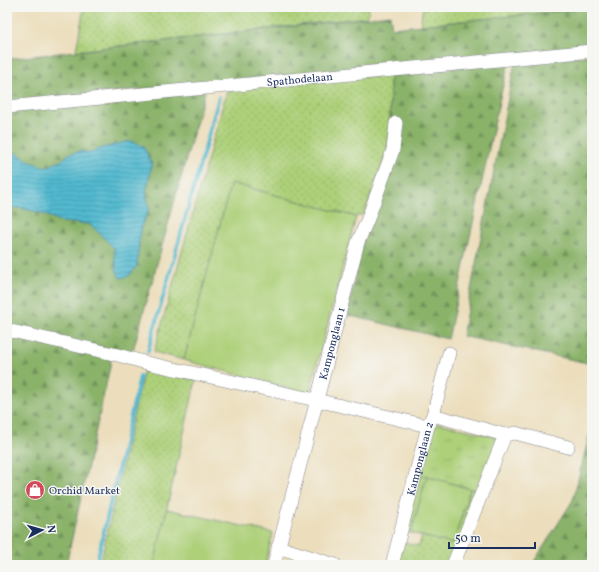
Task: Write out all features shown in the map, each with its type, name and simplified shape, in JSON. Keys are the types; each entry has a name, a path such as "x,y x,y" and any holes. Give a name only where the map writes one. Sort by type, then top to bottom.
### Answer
{"street":[{"name":"Spathodelaan","path":"7,107 592,51"},
{"name":"Kamponglaan 1","path":"274,565 358,242 392,150 396,123"},
{"path":"7,330 147,363 316,400 504,435 515,433 568,447"},
{"name":"Kamponglaan 2","path":"392,565 449,353"},
{"path":"453,565 504,435"},
{"path":"278,547 335,565"}],"green space":[{"path":"84,7 369,7 368,17 76,51"},
{"path":"423,7 592,7 592,8 420,25"},
{"path":"592,8 592,47 7,102 7,59 390,15 392,28"},
{"path":"592,55 592,364 462,336 515,62"},
{"path":"509,62 448,339 347,315 362,244 395,153 390,121 390,75"},
{"path":"390,75 390,132 387,151 364,214 356,217 231,183 184,360 154,352 227,90"},
{"path":"205,91 132,354 7,326 7,110"},
{"path":"231,183 356,217 309,394 184,360"},
{"path":"7,334 109,356 111,362 66,565 7,565"},
{"path":"144,369 196,380 154,565 100,565"},
{"path":"439,423 495,437 498,442 478,491 419,474 433,425"},
{"path":"592,424 592,565 532,565 573,500"},
{"path":"419,474 427,476 411,533 404,531"},
{"path":"427,476 470,489 453,544 411,533"},
{"path":"470,489 478,491 450,565 396,565 402,542 419,546 422,536 453,544"},
{"path":"167,509 273,533 265,565 154,565"}],"water":[{"path":"130,141 143,146 152,164 146,192 149,209 142,225 137,266 129,276 120,278 116,268 114,248 90,224 62,222 41,213 7,205 7,155 14,152 33,163 46,167 61,161 69,154 82,151 89,153"}],"waterway":[{"path":"148,351 219,97"},
{"path":"96,565 140,376"}],"place":[{"name":"Orchid Market","path":"35,490"}]}
